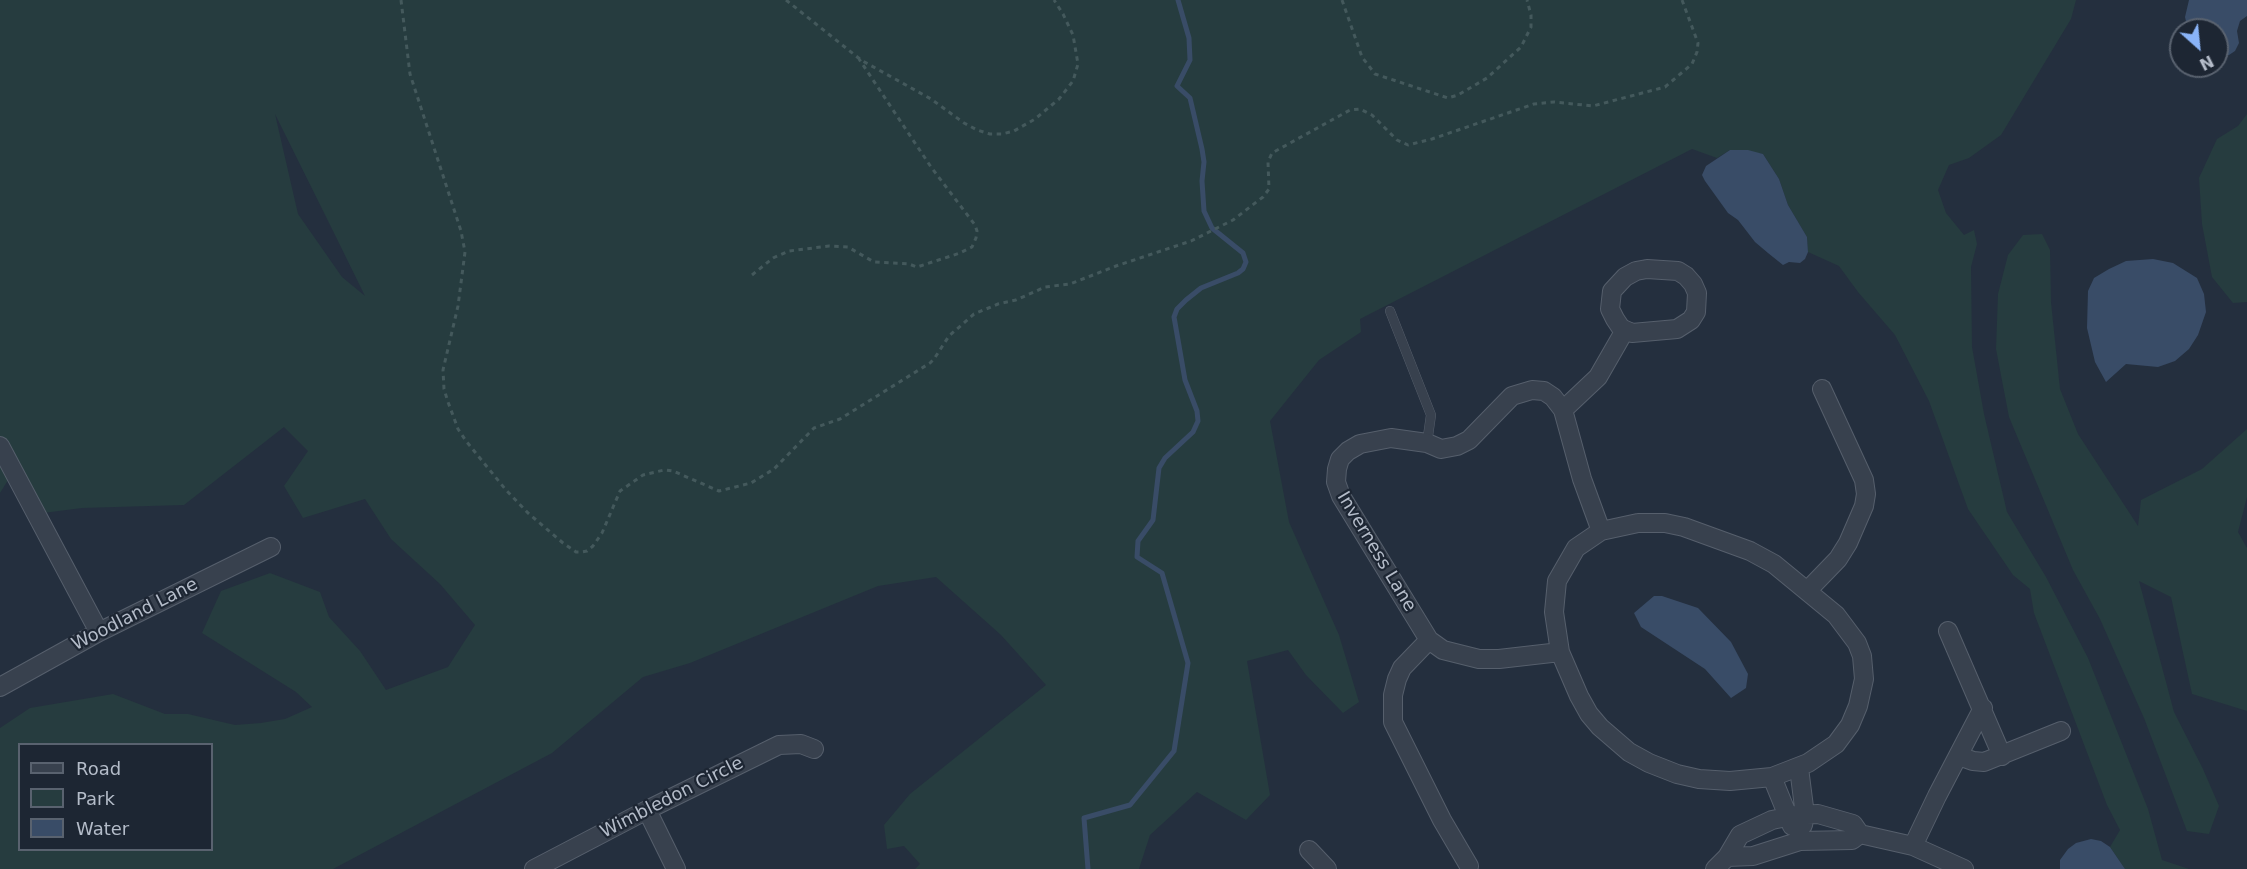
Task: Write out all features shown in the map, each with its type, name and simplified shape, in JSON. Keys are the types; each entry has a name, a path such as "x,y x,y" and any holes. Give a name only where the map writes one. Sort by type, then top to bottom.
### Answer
{"street":[{"path":"1636,271 1678,271 1693,284 1697,293 1696,312 1691,320 1677,329 1640,333 1625,330 1615,319 1610,309 1610,301 1612,291 1625,277 1636,271"},
{"path":"1601,531 1582,479 1563,410 1598,377 1625,330"},
{"path":"1808,590 1838,559 1848,543 1864,506 1866,494 1864,480 1822,389"},
{"name":"Inverness Lane","path":"1429,640 1341,496 1336,482 1340,459 1348,450 1360,444 1391,438 1427,443 1441,449 1457,446 1469,440 1512,396 1532,390 1544,392 1553,397 1563,410"},
{"path":"0,447 99,633"},
{"path":"1638,523 1665,523 1684,527 1750,551 1774,564 1808,590 1836,615 1857,643 1862,656 1864,679 1858,706 1844,735 1827,752 1799,768 1772,777 1730,781 1699,779 1662,770 1629,752 1608,735 1589,714 1579,696 1560,652 1554,612 1557,581 1576,548 1601,531 1638,523"},
{"name":"Woodland Lane","path":"0,687 99,633 271,546"},
{"path":"1948,631 2002,756"},
{"path":"1469,866 1442,820 1393,722 1393,695 1397,679 1402,668 1429,640 1443,650 1479,659 1500,659 1560,652"},
{"path":"1913,846 1983,708"},
{"path":"1959,756 1984,762 2061,731"},
{"name":"Wimbledon Circle","path":"534,869 779,745 801,744 814,749"},
{"path":"1799,768 1796,816 1800,841"},
{"path":"1772,777 1796,816"},
{"path":"647,810 676,869"},
{"path":"1721,863 1740,835 1772,820 1818,814 1853,824 1860,834 1913,846 1964,869"},
{"path":"1721,863 1753,856 1800,841 1852,840 1860,834"},
{"path":"1309,850 1327,869"}],"lane":[{"path":"1390,311 1431,415 1427,443"}],"path":[{"path":"401,0 408,66 461,231 465,252 458,306 443,370 444,389 448,402 462,435 500,483 528,513 576,552 587,551 593,546 606,525 620,491 643,475 664,470 673,471 718,491 751,483 774,469 814,428 840,419 930,363 949,336 974,314 1016,300 1045,287 1078,281 1191,241 1227,223 1263,197 1269,189 1268,162 1272,153 1350,110 1360,109 1372,115 1397,140 1408,145 1432,140 1534,105 1554,102 1593,106 1665,87 1692,64 1697,52 1698,43 1682,0"},
{"path":"786,0 859,59 931,99 964,123 990,134 1014,131 1035,118 1059,99 1073,81 1077,55 1073,35 1054,0"},
{"path":"1342,0 1362,57 1375,74 1448,98 1458,95 1487,78 1521,47 1531,27 1527,0"},
{"path":"752,275 773,258 789,251 806,248 848,247 874,262 909,264 917,267 972,247 977,231 975,225 919,149 859,59"}],"green space":[{"path":"0,0 2076,0 2071,19 2001,135 1969,158 1949,165 1938,190 1946,213 1964,235 1974,230 1977,244 1971,267 1972,347 1984,414 2007,512 2046,577 2088,658 2148,809 2162,860 2189,869 2125,869 2110,847 2120,830 2107,805 2034,613 2030,589 2013,575 1968,509 1929,401 1895,335 1839,266 1808,252 1807,237 1788,205 1779,179 1763,154 1730,150 1717,158 1692,149 1360,319 1361,332 1319,360 1270,421 1289,522 1339,635 1359,702 1343,713 1306,675 1288,650 1247,661 1270,795 1246,820 1197,792 1150,835 1139,869 915,869 920,864 904,846 887,849 884,825 910,794 1046,685 1001,635 936,577 878,586 690,663 643,677 552,753 333,869 0,869 0,728 30,708 113,694 165,714 188,714 235,725 285,719 312,707 296,692 202,633 221,591 270,573 320,592 329,617 360,651 386,690 448,667 475,625 440,584 391,539 365,499 303,518 284,486 308,451 284,427 184,505 82,508 43,513 13,472 0,493","holes":["275,114 365,296 342,277 298,214"]},
{"path":"2247,114 2247,302 2233,303 2212,277 2202,224 2199,178 2217,139 2238,126"},
{"path":"2042,234 2050,250 2051,302 2060,389 2078,434 2138,526 2141,500 2202,469 2247,429 2247,497 2238,532 2247,548 2247,711 2192,694 2171,597 2139,581 2174,712 2219,806 2209,834 2187,831 2144,718 2100,619 2073,570 2009,417 1996,349 1998,294 2008,255 2023,235"}],"water":[{"path":"2189,0 2247,0 2247,16 2240,21 2237,31 2239,43 2235,51 2229,55 2229,18 2185,17"},
{"path":"1730,150 1748,150 1763,154 1779,179 1788,205 1807,237 1808,252 1800,263 1789,262 1783,265 1755,242 1738,220 1728,213 1705,181 1702,175 1706,166"},
{"path":"2153,259 2173,263 2197,278 2204,294 2206,312 2198,335 2189,349 2175,361 2158,367 2126,364 2106,382 2095,362 2087,328 2088,291 2094,278 2109,269 2126,261"},
{"path":"1654,596 1662,596 1698,608 1731,642 1748,674 1746,688 1731,698 1705,669 1641,627 1634,613"},
{"path":"2091,839 2101,841 2110,847 2125,869 2060,869 2060,860 2068,849 2076,843"}],"waterway":[{"path":"1088,869 1084,818 1130,805 1174,751 1188,663 1162,573 1137,557 1138,541 1153,520 1159,468 1165,458 1193,432 1198,421 1197,411 1185,380 1174,317 1177,309 1201,288 1238,273 1246,262 1243,253 1212,228 1204,211 1202,149 1190,98 1177,86 1190,60 1189,38 1178,0"}]}
